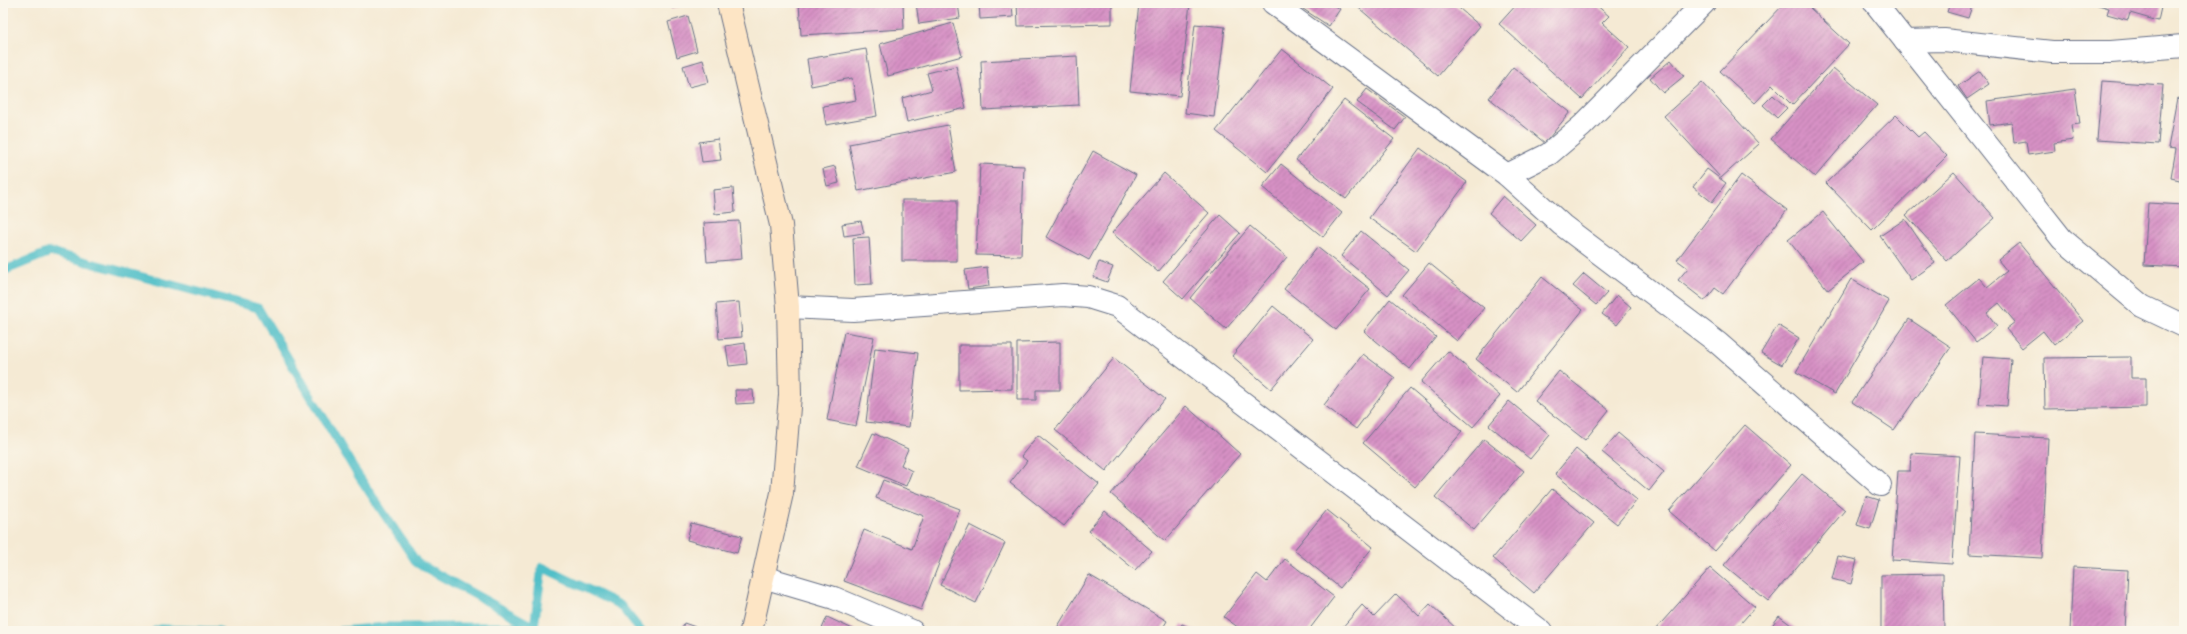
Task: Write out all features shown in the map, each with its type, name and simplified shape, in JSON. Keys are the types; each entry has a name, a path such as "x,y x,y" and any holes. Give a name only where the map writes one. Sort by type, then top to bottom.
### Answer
{"main road":[{"path":"728,3 781,225 788,307 790,395 782,493 751,631"}],"street":[{"path":"1273,3 1507,175 1562,225 1718,343 1880,485"},
{"path":"1507,175 1549,154 1582,126 1704,3"},
{"path":"1875,3 2062,239 2142,306 2184,326"},
{"path":"1905,40 1944,40 2052,52 2111,52 2184,46"},
{"path":"788,307 853,310 1063,295 1088,297 1117,306 1541,631"},
{"path":"763,578 834,598 912,631"}],"building":[{"path":"671,3 688,3 688,5 672,8"},
{"path":"799,3 903,3 904,29 801,35"},
{"path":"916,3 958,3 960,18 919,24"},
{"path":"979,3 1012,3 1013,17 980,19"},
{"path":"1017,3 1112,3 1112,24 1018,26"},
{"path":"1139,3 1190,3 1180,96 1130,91"},
{"path":"1294,3 1331,3 1340,9 1329,26"},
{"path":"1353,3 1453,3 1480,26 1438,76"},
{"path":"1518,3 1594,3 1609,16 1602,23 1629,47 1582,99 1499,24"},
{"path":"1785,3 1815,3 1810,8 1849,44 1792,105 1772,85 1755,103 1720,71"},
{"path":"1950,3 1973,3 1968,18 1947,12"},
{"path":"2091,3 2162,3 2158,21 2130,13 2128,20 2107,14 2109,8"},
{"path":"688,16 697,51 677,57 668,22"},
{"path":"953,23 962,56 888,76 880,44"},
{"path":"1195,24 1225,27 1214,117 1185,113"},
{"path":"866,49 877,116 826,125 823,106 856,100 852,78 811,86 807,59"},
{"path":"1282,49 1333,89 1267,172 1216,131"},
{"path":"1077,56 1079,105 983,110 981,61"},
{"path":"703,60 709,82 689,87 683,66"},
{"path":"1671,60 1684,76 1663,93 1650,78"},
{"path":"956,66 966,108 907,122 902,98 932,90 927,73"},
{"path":"1513,67 1570,112 1545,143 1489,98"},
{"path":"1833,68 1877,105 1815,177 1771,139"},
{"path":"1980,71 1989,84 1967,99 1958,86"},
{"path":"2102,81 2163,85 2158,144 2097,140"},
{"path":"1702,82 1759,144 1721,178 1664,116"},
{"path":"1367,89 1405,117 1395,130 1357,102"},
{"path":"2075,89 2080,124 2071,125 2073,140 2054,143 2055,151 2028,155 2026,141 2014,143 2012,122 1990,125 1987,101"},
{"path":"2184,89 2184,181 2171,178 2176,149 2168,148 2177,98 2181,99"},
{"path":"1773,95 1787,108 1777,118 1763,105"},
{"path":"1344,100 1394,139 1346,199 1296,160"},
{"path":"1896,115 1918,137 1924,132 1947,156 1872,230 1826,183"},
{"path":"948,125 956,172 858,191 849,144"},
{"path":"718,139 721,160 702,162 699,142"},
{"path":"1420,148 1467,182 1416,251 1369,218"},
{"path":"1093,151 1136,175 1089,260 1046,237"},
{"path":"980,164 1024,166 1021,256 976,255"},
{"path":"1281,164 1342,213 1323,237 1262,187"},
{"path":"835,166 839,183 827,186 823,169"},
{"path":"1707,169 1726,183 1712,202 1693,187"},
{"path":"1954,172 1995,218 1947,261 1906,215"},
{"path":"1164,173 1209,213 1158,272 1112,233"},
{"path":"1741,175 1787,210 1723,294 1715,288 1705,301 1678,280 1688,268 1677,260"},
{"path":"733,188 735,212 715,214 713,190"},
{"path":"1503,196 1536,225 1521,241 1489,213"},
{"path":"902,200 957,200 957,261 902,261"},
{"path":"2148,203 2184,205 2184,267 2144,265"},
{"path":"1823,212 1863,262 1828,290 1788,240"},
{"path":"1220,215 1240,233 1183,299 1163,281"},
{"path":"1905,219 1935,263 1911,280 1880,236"},
{"path":"739,221 742,259 707,262 704,223"},
{"path":"861,221 864,233 844,236 842,224"},
{"path":"1250,226 1287,257 1226,329 1190,298"},
{"path":"1361,231 1409,270 1388,295 1341,256"},
{"path":"869,237 872,284 855,285 853,238"},
{"path":"2019,243 2083,321 2054,345 2043,331 2022,348 2006,329 2015,322 1999,303 1987,313 1997,326 1976,342 1946,305 1979,278 1987,287 2007,271 1998,260"},
{"path":"1317,247 1370,289 1336,330 1284,289"},
{"path":"1099,262 1113,267 1107,282 1093,277"},
{"path":"1429,263 1484,308 1457,341 1402,295"},
{"path":"987,267 989,286 968,289 965,270"},
{"path":"1584,274 1607,293 1596,305 1573,286"},
{"path":"1542,277 1583,310 1517,392 1476,359"},
{"path":"1851,279 1889,301 1835,394 1796,372"},
{"path":"1617,295 1631,307 1617,325 1602,314"},
{"path":"1390,299 1436,337 1410,369 1364,331"},
{"path":"739,302 742,337 719,339 716,304"},
{"path":"1273,306 1313,339 1271,389 1232,356"},
{"path":"1909,319 1951,347 1894,430 1852,402"},
{"path":"1778,325 1799,338 1782,365 1761,353"},
{"path":"844,332 874,337 856,426 827,420"},
{"path":"1060,342 1060,390 1036,390 1036,400 1017,400 1017,343"},
{"path":"745,343 747,364 729,366 726,346"},
{"path":"959,345 1012,345 1012,389 959,390"},
{"path":"875,348 918,353 909,427 866,422"},
{"path":"1448,351 1500,396 1473,427 1421,382"},
{"path":"1363,354 1395,378 1356,429 1324,405"},
{"path":"1983,357 2011,359 2007,406 1979,404"},
{"path":"2131,357 2131,378 2146,378 2146,407 2045,409 2044,358"},
{"path":"1114,358 1165,399 1106,471 1055,430"},
{"path":"1559,371 1609,410 1585,440 1535,401"},
{"path":"1410,388 1462,432 1415,487 1363,443"},
{"path":"735,390 753,390 754,403 736,404"},
{"path":"1509,401 1550,435 1530,459 1489,425"},
{"path":"1186,406 1240,454 1165,541 1111,494"},
{"path":"1745,425 1791,465 1715,551 1669,511"},
{"path":"873,433 908,449 901,465 912,471 906,486 858,466"},
{"path":"1618,433 1664,472 1649,491 1602,452"},
{"path":"1975,434 2048,438 2042,558 1969,554"},
{"path":"1038,435 1099,484 1064,526 1010,483 1027,461 1021,456"},
{"path":"1484,439 1524,471 1474,530 1435,497"},
{"path":"1576,449 1637,500 1617,524 1555,474"},
{"path":"1911,453 1960,456 1952,564 1892,560 1898,471 1910,471"},
{"path":"1802,474 1845,510 1768,601 1724,565"},
{"path":"883,480 960,509 921,610 844,581 864,530 912,549 924,516 876,498"},
{"path":"1552,489 1594,523 1534,593 1493,558"},
{"path":"1866,496 1879,500 1870,529 1857,525"},
{"path":"1327,510 1373,547 1340,588 1294,550"},
{"path":"1105,511 1152,551 1135,570 1088,531"},
{"path":"691,523 742,536 737,553 687,540"},
{"path":"970,525 1005,543 976,603 940,585"},
{"path":"1838,556 1857,560 1851,584 1832,579"},
{"path":"1285,559 1334,597 1308,631 1243,631 1224,617 1257,574 1267,582"},
{"path":"2073,567 2128,570 2125,631 2070,631"},
{"path":"1710,568 1755,607 1734,631 1654,631"},
{"path":"1943,574 1944,631 1881,631 1881,575"},
{"path":"1089,575 1167,621 1161,631 1055,631"},
{"path":"1396,594 1419,616 1430,604 1459,631 1340,630 1362,605 1374,617"},
{"path":"1779,616 1799,631 1768,631"},
{"path":"827,617 857,631 821,631"},
{"path":"684,623 701,629 701,631 681,631"},
{"path":"1182,624 1197,631 1178,631"}],"waterway":[{"path":"3,271 50,252 258,308 356,472 417,563 534,627 542,567 620,605 641,631"},
{"path":"341,631 385,627 533,627"},
{"path":"155,631 161,629 219,631"}]}
